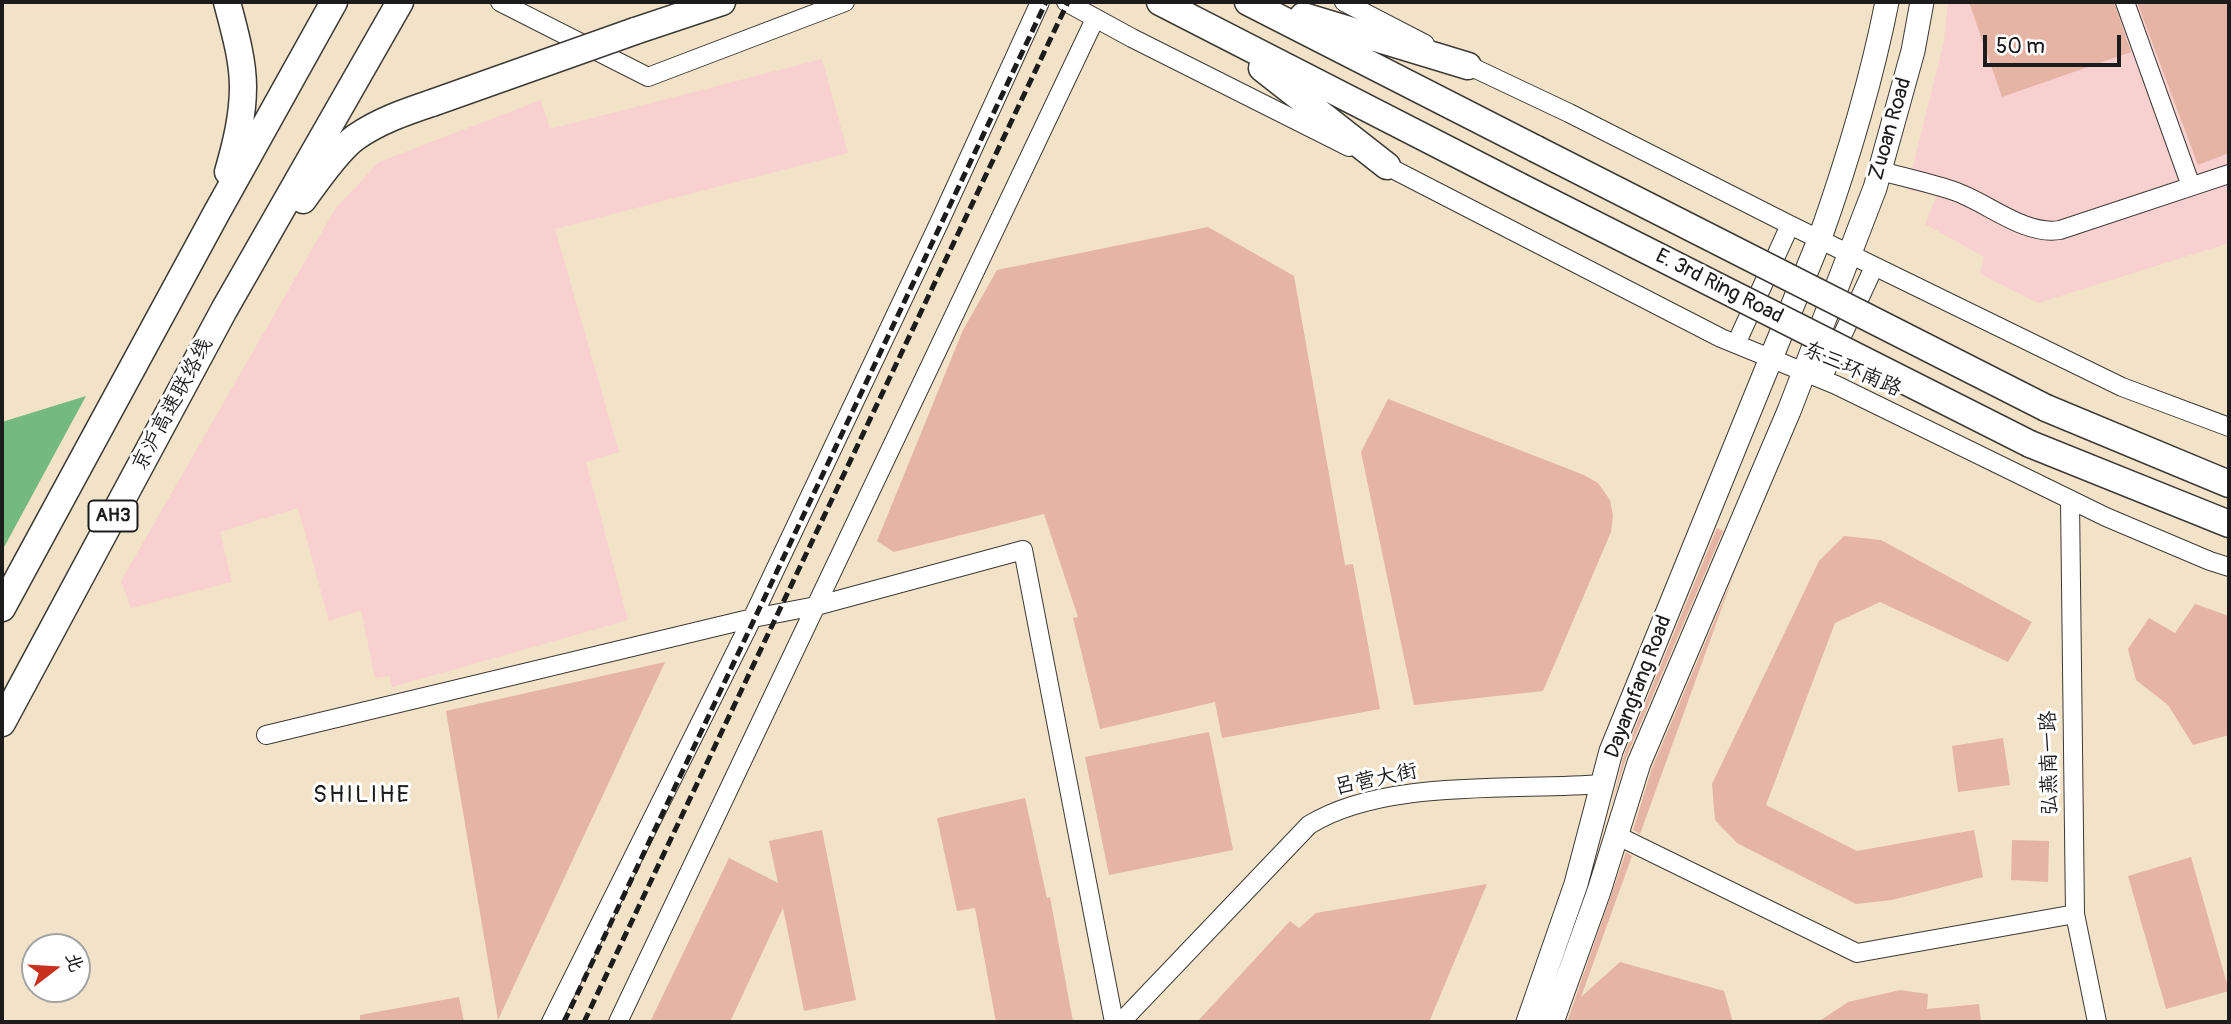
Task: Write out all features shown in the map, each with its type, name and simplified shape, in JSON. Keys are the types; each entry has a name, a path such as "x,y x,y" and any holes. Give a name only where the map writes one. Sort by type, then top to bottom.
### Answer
{"highway":[{"path":"217,212 239,131 243,85 227,2"},
{"path":"217,212 334,2"},
{"path":"224,310 400,2"},
{"path":"224,310 318,179 354,138 393,116 722,2"},
{"path":"1160,2 1217,32 1387,166"},
{"name":"E. 3rd Ring Road","path":"1248,2 2046,408 2229,484"},
{"path":"1258,2 1468,66"},
{"name":"E. 3rd Ring Road","path":"1217,32 2030,444 2229,524"},
{"name":"AH3","path":"2,608 217,212"},
{"name":"京沪高速联络线","path":"2,723 224,310"}],"main road":[{"name":"Zuoan Road","path":"1771,359 1844,169 1887,2"},
{"name":"Zuoan Road","path":"1813,376 1850,254 1880,171 1913,51 1922,2"},
{"name":"Dayangfang Road","path":"1528,1022 1576,884 1611,751 1771,359"},
{"name":"Dayangfang Road","path":"1552,1022 1639,762 1813,376"}],"street":[{"path":"500,2 648,77 845,2"},
{"path":"551,1022 752,618 939,223 1040,2"},
{"name":"东三环南路","path":"1066,2 1736,344 1813,376 2158,540 2229,567"},
{"path":"1344,2 1874,267 2122,387 2229,426"},
{"path":"2125,2 2191,186"},
{"path":"618,1022 1095,19"},
{"path":"1880,171 1956,192 2046,232 2060,230 2229,174"},
{"path":"1736,344 1790,225"},
{"path":"1813,376 1874,267"},
{"name":"弘燕南一路","path":"2070,500 2075,914 2097,1022"},
{"path":"266,735 752,618 816,606 1023,550 1114,1022"},
{"name":"吕营大街","path":"1121,1022 1309,825 1324,816 1359,803 1423,792 1602,784"},
{"path":"1616,835 1857,953 2075,914"}],"shaded area":[{"path":"1948,2 2229,2 2229,243 2038,303 1980,274 1984,257 1925,224 1937,195 1907,190 1944,42"},
{"path":"822,59 848,153 555,229 619,452 586,462 628,620 392,687 390,676 375,678 361,610 329,621 298,508 220,532 232,582 131,608 121,581 335,209 379,162 541,100 550,129"}],"green space":[{"path":"86,396 2,551 2,422"}],"building":[{"path":"1969,2 2114,2 2131,52 2002,97"},
{"path":"2137,2 2229,2 2229,153 2198,165"},
{"path":"1208,227 1294,276 1345,565 1353,564 1380,709 1222,738 1215,702 1100,729 1073,618 1078,617 1044,514 894,552 877,541 963,330 997,270"},
{"path":"1388,399 1584,475 1598,483 1610,500 1613,515 1611,532 1543,691 1414,705 1361,452"},
{"path":"1717,528 1723,531 1626,758 1612,804 1624,755"},
{"path":"1844,536 1881,540 2032,622 2008,662 1880,602 1835,623 1766,805 1857,851 1974,830 1983,877 1892,900 1856,904 1737,843 1715,820 1712,784 1819,561"},
{"path":"1733,577 1640,834 1633,830 1652,768"},
{"path":"2195,604 2229,616 2229,735 2193,745 2168,705 2136,680 2128,649 2149,618 2175,633"},
{"path":"665,662 498,1020 446,711"},
{"path":"1209,732 1233,850 1109,875 1085,757"},
{"path":"2003,738 2010,785 1958,792 1952,746"},
{"path":"1025,798 1047,898 1050,897 1073,1022 996,1022 975,908 957,911 937,818"},
{"path":"822,830 856,1000 804,1011 783,908 730,1022 650,1022 729,858 778,883 769,841"},
{"path":"2012,840 2049,841 2048,882 2011,880"},
{"path":"1626,852 1632,856 1581,997 1620,962 1724,991 1733,1022 1567,1022"},
{"path":"2191,857 2229,991 2166,1009 2128,876"},
{"path":"1487,884 1429,1022 1197,1022 1290,921 1299,928 1316,913"},
{"path":"1900,990 1928,994 1927,1009 1979,1004 1981,1022 1818,1022 1848,1002"},
{"path":"459,997 464,1022 360,1022 360,1015"}],"railway":[{"path":"564,1022 1046,2"},
{"path":"584,1022 1068,2"}],"district":[{"name":"SHILIHE","path":"362,796"}]}
